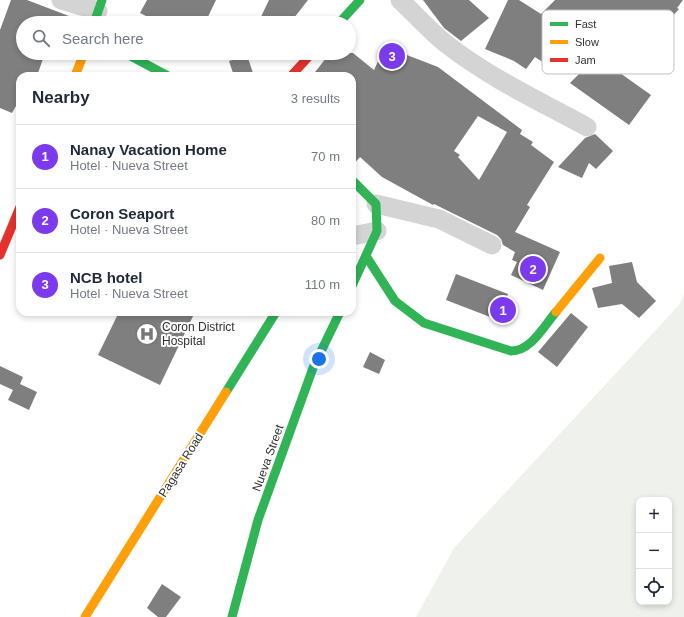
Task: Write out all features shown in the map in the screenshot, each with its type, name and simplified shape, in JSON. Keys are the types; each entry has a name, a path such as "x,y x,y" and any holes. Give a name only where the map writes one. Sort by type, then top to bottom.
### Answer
{"street":[{"path":"61,0 98,11"},
{"path":"345,16 360,0"},
{"path":"400,0 444,42 468,60 506,84 587,127"},
{"path":"77,72 81,60"},
{"path":"138,60 161,72"},
{"path":"295,72 306,60"},
{"path":"356,184 376,204 439,219 492,245"},
{"path":"356,277 377,231 376,204"},
{"path":"0,255 16,217"},
{"path":"356,235 377,231"},
{"path":"366,256 395,301 424,323 510,351 520,350 532,341 600,258"},
{"name":"Pagasa Road","path":"85,617 273,316"},
{"name":"Nueva Street","path":"232,617 258,520 313,368 338,316"}],"shaded area":[{"path":"684,294 684,617 416,617 454,548 679,305"}],"building":[{"path":"11,0 27,0 69,16 16,16 16,60 43,60 38,72 16,72 16,106 12,113 0,108 0,30"},
{"path":"147,0 216,0 208,16 146,16 140,13"},
{"path":"269,0 308,0 295,16 261,16"},
{"path":"423,0 469,0 489,18 461,41 444,28"},
{"path":"508,0 519,0 541,14 542,13 542,62 535,57 526,69 514,61 485,49"},
{"path":"555,0 683,0 677,8 679,9 674,15 674,10 545,10"},
{"path":"399,52 438,67 522,130 520,134 533,142 531,145 554,162 527,205 530,207 515,232 560,252 543,290 511,275 517,262 512,260 515,252 503,245 501,239 497,235 434,204 433,205 382,177 360,157 356,162 356,72 315,72 325,60 356,60 356,55 374,70 381,55 396,61","holes":["478,116 507,132 479,180 458,157 460,155 454,151"]},
{"path":"249,60 253,72 233,72 229,61"},
{"path":"579,74 621,74 651,95 629,125 570,83"},
{"path":"595,134 613,151 596,169 589,163 582,178 558,167 585,138"},
{"path":"632,262 637,282 656,301 639,318 622,304 598,308 592,288 612,283 609,266"},
{"path":"456,274 508,294 498,320 446,300"},
{"path":"571,313 588,327 557,367 538,352"},
{"name":"Coron District Hospital","path":"117,316 193,316 160,385 98,355"},
{"path":"370,352 385,360 379,374 363,367"},
{"path":"0,366 23,377 20,384 37,392 29,410 8,400 13,390 0,384"},
{"path":"162,584 181,597 166,617 158,617 147,608"}],"traffic: fast":[{"path":"96,16 102,0"},
{"path":"345,16 360,0"},
{"path":"138,60 161,72"},
{"path":"356,184 376,204 377,231 356,277"},
{"path":"366,256 395,301 424,323 511,351 525,347 531,342 556,312"},
{"path":"226,392 274,316"},
{"path":"232,617 258,520 313,368 338,316"}],"traffic: slow":[{"path":"77,72 81,60"},
{"path":"556,312 600,258"},
{"path":"85,617 226,392"}],"traffic: jam":[{"path":"295,72 306,60"},
{"path":"0,255 16,217"}],"place":[{"name":"NCB hotel","path":"392,56"},
{"name":"Coron Seaport","path":"533,269"},
{"name":"Nanay Vacation Home","path":"503,310"},
{"name":"Coron District Hospital","path":"147,334"}]}
